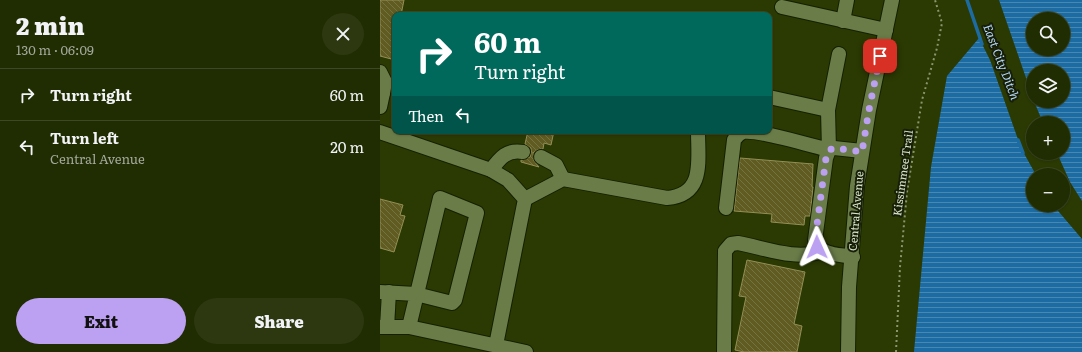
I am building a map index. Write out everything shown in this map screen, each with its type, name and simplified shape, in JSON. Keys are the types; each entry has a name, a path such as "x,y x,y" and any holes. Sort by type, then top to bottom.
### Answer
{"street":[{"path":"843,21 847,0"},
{"name":"Central Avenue","path":"848,352 854,218 862,152 869,110 892,0"},
{"path":"782,7 886,30"},
{"path":"839,54 828,110 829,150 826,158 815,240 817,247 823,251 853,257"},
{"path":"380,72 385,82 380,107"},
{"path":"772,98 828,110"},
{"path":"380,132 491,170 508,180 525,199"},
{"path":"525,199 563,179 666,198 676,197 689,190 696,179 698,134"},
{"path":"726,208 734,140 738,134"},
{"path":"756,134 829,150 834,148 862,152"},
{"path":"491,170 503,154 515,151 523,152"},
{"path":"541,157 556,165 563,179"},
{"path":"409,327 416,294 440,198 477,213 455,300 452,303 416,294 384,292 383,327 409,327 526,352"},
{"path":"496,345 525,199"},
{"path":"724,352 725,251 732,244 738,242 796,255 811,256 823,251"}],"path":[{"name":"Kissimmee Trail","path":"896,352 900,267 907,192 922,100 937,48 942,23 934,0"}],"water":[{"path":"999,0 1082,0 1082,201 1070,182 1070,168 1064,168 1060,160 1070,160 1070,116 1040,116 1037,108 1070,108 1070,64 1026,64 1026,78"},
{"path":"979,38 990,60 1021,148 1026,160 1028,160 1032,168 1026,168 1026,212 1059,212 1082,239 1082,352 914,352 931,167 947,76"}],"building":[{"path":"380,0 404,0 402,12 392,12 392,59 380,56"},
{"path":"527,134 553,134 551,145 544,143 543,149 537,150 533,153 534,161 539,167 521,162 521,160 530,157 531,153 531,148 525,144"},
{"path":"740,158 813,164 813,187 810,216 805,216 804,225 771,222 772,214 734,211"},
{"path":"380,199 403,205 400,215 405,216 394,252 380,248"},
{"path":"747,260 805,272 794,324 802,326 797,352 744,352 735,350 746,297 739,296"}],"waterway":[{"name":"East City Ditch","path":"967,0 982,44"},
{"name":"East City Ditch","path":"1018,140 1023,153"}],"route":[{"path":"817,247 815,240 826,158 829,150 834,148 862,152 880,56"}]}
